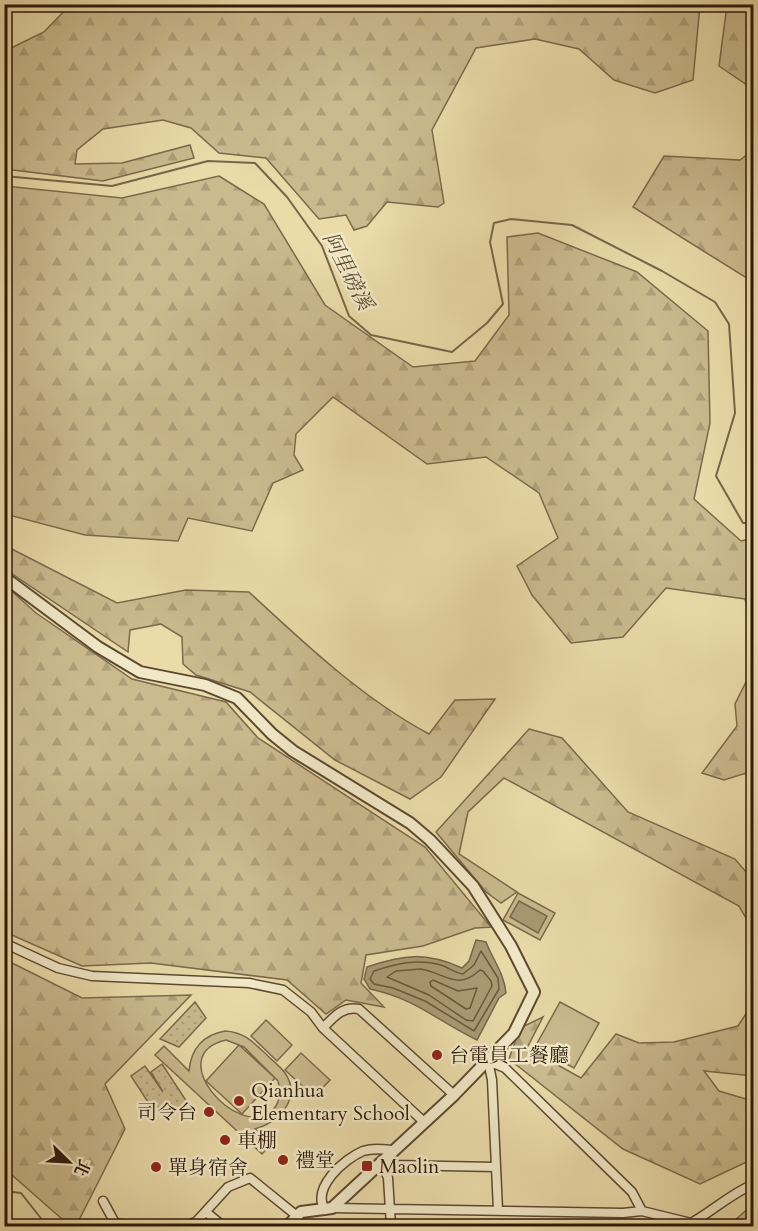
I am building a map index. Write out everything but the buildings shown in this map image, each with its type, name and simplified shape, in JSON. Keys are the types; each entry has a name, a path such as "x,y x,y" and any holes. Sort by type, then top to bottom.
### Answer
{"street":[{"path":"4,577 98,647 140,672 205,685 237,698 272,734 293,751 410,823 430,840 473,886 512,946 534,992 514,1033 454,1095 328,1209"},
{"path":"4,944 58,968 92,976 249,983 283,990 311,1012 323,1028 423,1122"},
{"path":"323,1028 339,1012 350,1007 359,1010 454,1095"},
{"path":"488,1061 492,1080 498,1210"},
{"path":"488,1061 505,1068 632,1192 642,1210"},
{"path":"328,1209 321,1198 324,1185 342,1166 361,1152 375,1148 392,1150"},
{"path":"381,1161 393,1165 496,1167"},
{"path":"381,1161 388,1178 391,1227"},
{"path":"184,1227 196,1222 228,1187 250,1178 297,1216"},
{"path":"288,1227 301,1212 328,1209 623,1213 642,1210 691,1222 712,1212 733,1194 753,1184"},
{"path":"103,1201 116,1223 131,1227"},
{"path":"206,1212 223,1227"}],"green space":[{"path":"70,5 700,5 693,80 655,93 614,80 579,49 535,39 476,48 432,130 444,203 438,207 387,202 367,226 354,230 346,215 319,219 266,158 219,153 191,128 163,120 103,129 77,150 75,164 122,163 190,145 194,158 103,181 5,169 5,51 44,32"},
{"path":"727,5 753,6 753,89 719,66"},
{"path":"753,150 753,282 633,207 664,156 740,160"},
{"path":"219,176 264,204 325,305 413,367 475,361 509,315 507,237 538,233 637,272 708,331 710,423 694,499 741,541 753,538 753,627 745,599 666,588 623,637 571,643 532,595 517,566 558,538 539,493 486,457 427,464 333,397 296,434 294,455 303,470 273,483 252,531 188,518 178,541 85,535 5,514 4,278 9,268 5,265 5,186 122,198"},
{"path":"4,545 117,603 186,590 249,592 357,687 404,720 429,734 455,700 495,699 441,777 410,799 335,760 250,692 196,675 183,664 182,637 161,624 130,630 128,652 5,569"},
{"path":"5,585 36,613 132,679 226,702 258,738 425,847 491,927 475,928 423,946 366,955 361,983 384,1007 346,1000 326,1014 287,980 151,963 82,966 5,932"},
{"path":"753,668 753,771 724,780 702,773 737,726 735,704"},
{"path":"529,729 562,738 628,812 735,859 753,880 753,930 739,906 504,778 468,812 459,854 517,892 501,903 486,892 436,832"},
{"path":"518,893 555,913 540,940 503,920"},
{"path":"4,959 82,998 191,995 105,1084 125,1129 76,1226 70,1226 5,1169"},
{"path":"195,1002 206,1018 179,1047 160,1039"},
{"path":"560,1002 599,1023 574,1068 535,1047"},
{"path":"753,1003 753,1076 704,1071 719,1091 753,1101 753,1159 700,1184 623,1149 509,1059 520,1028 543,1017 527,1048 581,1078 616,1034 639,1043 674,1042 738,1026"},
{"path":"266,1020 292,1045 277,1061 251,1036"},
{"path":"232,1032 249,1039 285,1073 290,1082 289,1100 280,1115 255,1129 271,1144 262,1154 155,1055 164,1046 189,1071 195,1050 204,1040 217,1033","holes":["226,1040 244,1047 278,1081 279,1085 280,1097 275,1108 258,1117 242,1115 226,1106 212,1092 203,1077 201,1062 208,1049"]},
{"path":"239,1045 275,1078 242,1114 206,1081"},
{"path":"301,1053 330,1080 314,1097 285,1070"},
{"path":"162,1064 187,1102 176,1110 170,1102 155,1113 131,1076 145,1066 163,1092 151,1072"},
{"path":"753,1204 753,1226 730,1226 732,1223"}],"water":[{"path":"519,901 547,916 538,933 510,917"},
{"path":"476,940 486,942 501,973 506,993 499,998 477,1040 414,1005 370,989 364,979 367,967 404,957 437,959 462,968 469,961"}],"waterway":[{"name":"阿里磅溪","path":"4,176 112,186 208,161 255,163 287,197 322,246 349,316 371,335 452,352 487,323 503,304 490,242 494,223 511,219 572,225 662,271 715,302 729,324 735,413 716,476 743,523 754,523"},
{"path":"4,1191 21,1193 47,1226"}],"place":[{"name":"台電員工餐廳","path":"437,1055"},
{"name":"Qianhua Elementary School","path":"239,1101"},
{"name":"司令台","path":"209,1112"},
{"name":"車棚","path":"225,1140"},
{"name":"禮堂","path":"283,1160"},
{"name":"Maolin","path":"367,1166"},
{"name":"單身宿舍","path":"156,1167"}]}
